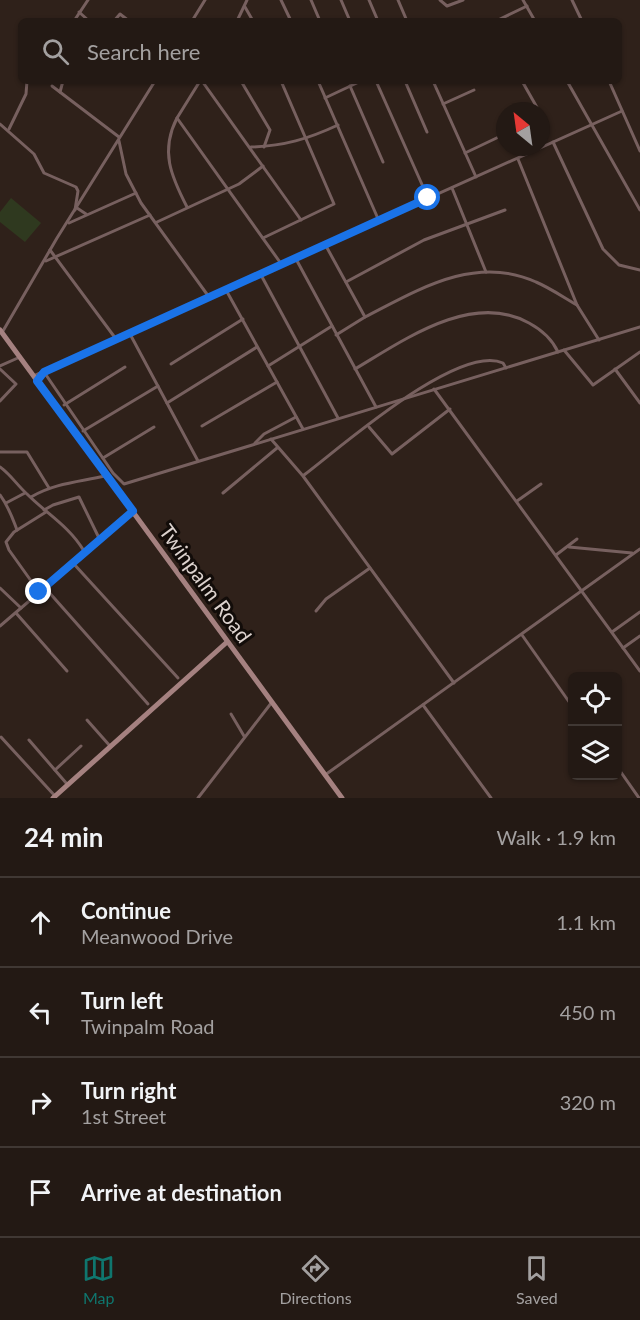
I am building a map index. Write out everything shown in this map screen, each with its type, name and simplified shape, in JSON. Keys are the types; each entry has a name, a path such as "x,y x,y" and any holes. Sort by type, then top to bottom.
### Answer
{"main road":[{"name":"Twinpalm Road","path":"1,332 342,798"},
{"path":"54,797 228,642"}],"street":[{"path":"76,18 88,0"},
{"path":"194,18 205,0"},
{"path":"239,18 247,0"},
{"path":"281,0 290,18"},
{"path":"311,0 320,18"},
{"path":"341,0 349,18"},
{"path":"369,0 377,18"},
{"path":"398,0 406,18"},
{"path":"440,0 447,6 462,0"},
{"path":"524,0 533,18"},
{"path":"572,0 581,18"},
{"path":"502,18 527,6"},
{"path":"245,7 251,18"},
{"path":"79,12 86,18"},
{"path":"9,129 26,93 27,84"},
{"path":"60,92 62,84"},
{"path":"1,332 152,84"},
{"path":"187,207 175,184 168,159 169,133 199,84"},
{"path":"203,84 301,220"},
{"path":"243,84 270,130 264,147"},
{"path":"262,238 334,204 282,84"},
{"path":"319,84 380,221"},
{"path":"325,98 354,84"},
{"path":"377,84 428,198"},
{"path":"406,84 427,132"},
{"path":"434,84 476,177"},
{"path":"524,84 534,102"},
{"path":"569,84 640,210"},
{"path":"610,84 640,150"},
{"path":"52,86 119,138 126,174 136,193 209,298"},
{"path":"350,86 383,162"},
{"path":"443,104 474,90"},
{"path":"35,378 116,339 622,111"},
{"path":"177,118 282,265"},
{"path":"0,124 9,129 34,154 44,173 76,187 78,191 76,210"},
{"path":"250,147 307,140 338,125"},
{"path":"465,153 496,138"},
{"path":"553,142 603,249 619,265 640,270"},
{"path":"518,159 577,306 599,340"},
{"path":"156,222 228,190 263,166"},
{"path":"452,188 486,272"},
{"path":"67,224 136,193"},
{"path":"76,210 86,214"},
{"path":"346,282 402,250 505,210"},
{"path":"44,261 150,215"},
{"path":"326,245 365,317"},
{"path":"50,250 116,339"},
{"path":"296,259 376,407"},
{"path":"336,334 420,289 456,275 506,273 535,281 577,306"},
{"path":"261,275 338,418"},
{"path":"226,290 303,429"},
{"path":"355,369 448,320 483,312 501,313 522,319 546,335 558,352"},
{"path":"171,364 243,319"},
{"path":"268,366 332,326"},
{"path":"44,372 64,405 124,484 640,327"},
{"path":"130,334 198,461"},
{"path":"167,403 257,347"},
{"path":"564,350 591,385 640,352"},
{"path":"0,401 16,384 0,367 20,357"},
{"path":"303,476 411,392 477,362 494,360 503,363 506,368"},
{"path":"64,405 125,367"},
{"path":"615,369 640,403"},
{"path":"202,426 277,382"},
{"path":"83,431 158,386"},
{"path":"434,389 640,671"},
{"path":"369,426 392,454 450,409"},
{"path":"254,444 264,434 296,417"},
{"path":"103,458 154,427"},
{"path":"271,439 303,476 454,683"},
{"path":"223,493 277,448"},
{"path":"0,452 27,452 49,488"},
{"path":"1,469 15,478 31,498 69,529 84,551"},
{"path":"31,498 64,482 75,483 107,476"},
{"path":"517,501 541,484"},
{"path":"6,503 25,492"},
{"path":"0,495 6,503 17,530"},
{"path":"39,592 9,550 6,542 17,530 53,505 79,497 99,538"},
{"path":"0,626 99,538 133,511"},
{"path":"556,555 577,539"},
{"path":"569,547 634,553"},
{"path":"325,775 640,549"},
{"path":"73,563 178,678"},
{"path":"316,611 327,599 370,568"},
{"path":"0,588 21,608"},
{"path":"47,590 148,704"},
{"path":"612,632 640,612"},
{"path":"16,613 67,671"},
{"path":"522,635 568,699"},
{"path":"623,648 640,636"},
{"path":"198,798 272,702"},
{"path":"423,705 491,798"},
{"path":"231,714 244,736"},
{"path":"87,720 110,746"},
{"path":"1,737 54,797"},
{"path":"29,740 68,784"},
{"path":"55,770 81,747"},
{"path":"622,773 639,795"}],"green space":[{"path":"11,198 41,223 25,242 0,222 0,212"}],"route":[{"path":"39,592 133,511 37,381 44,372 428,198"}]}
